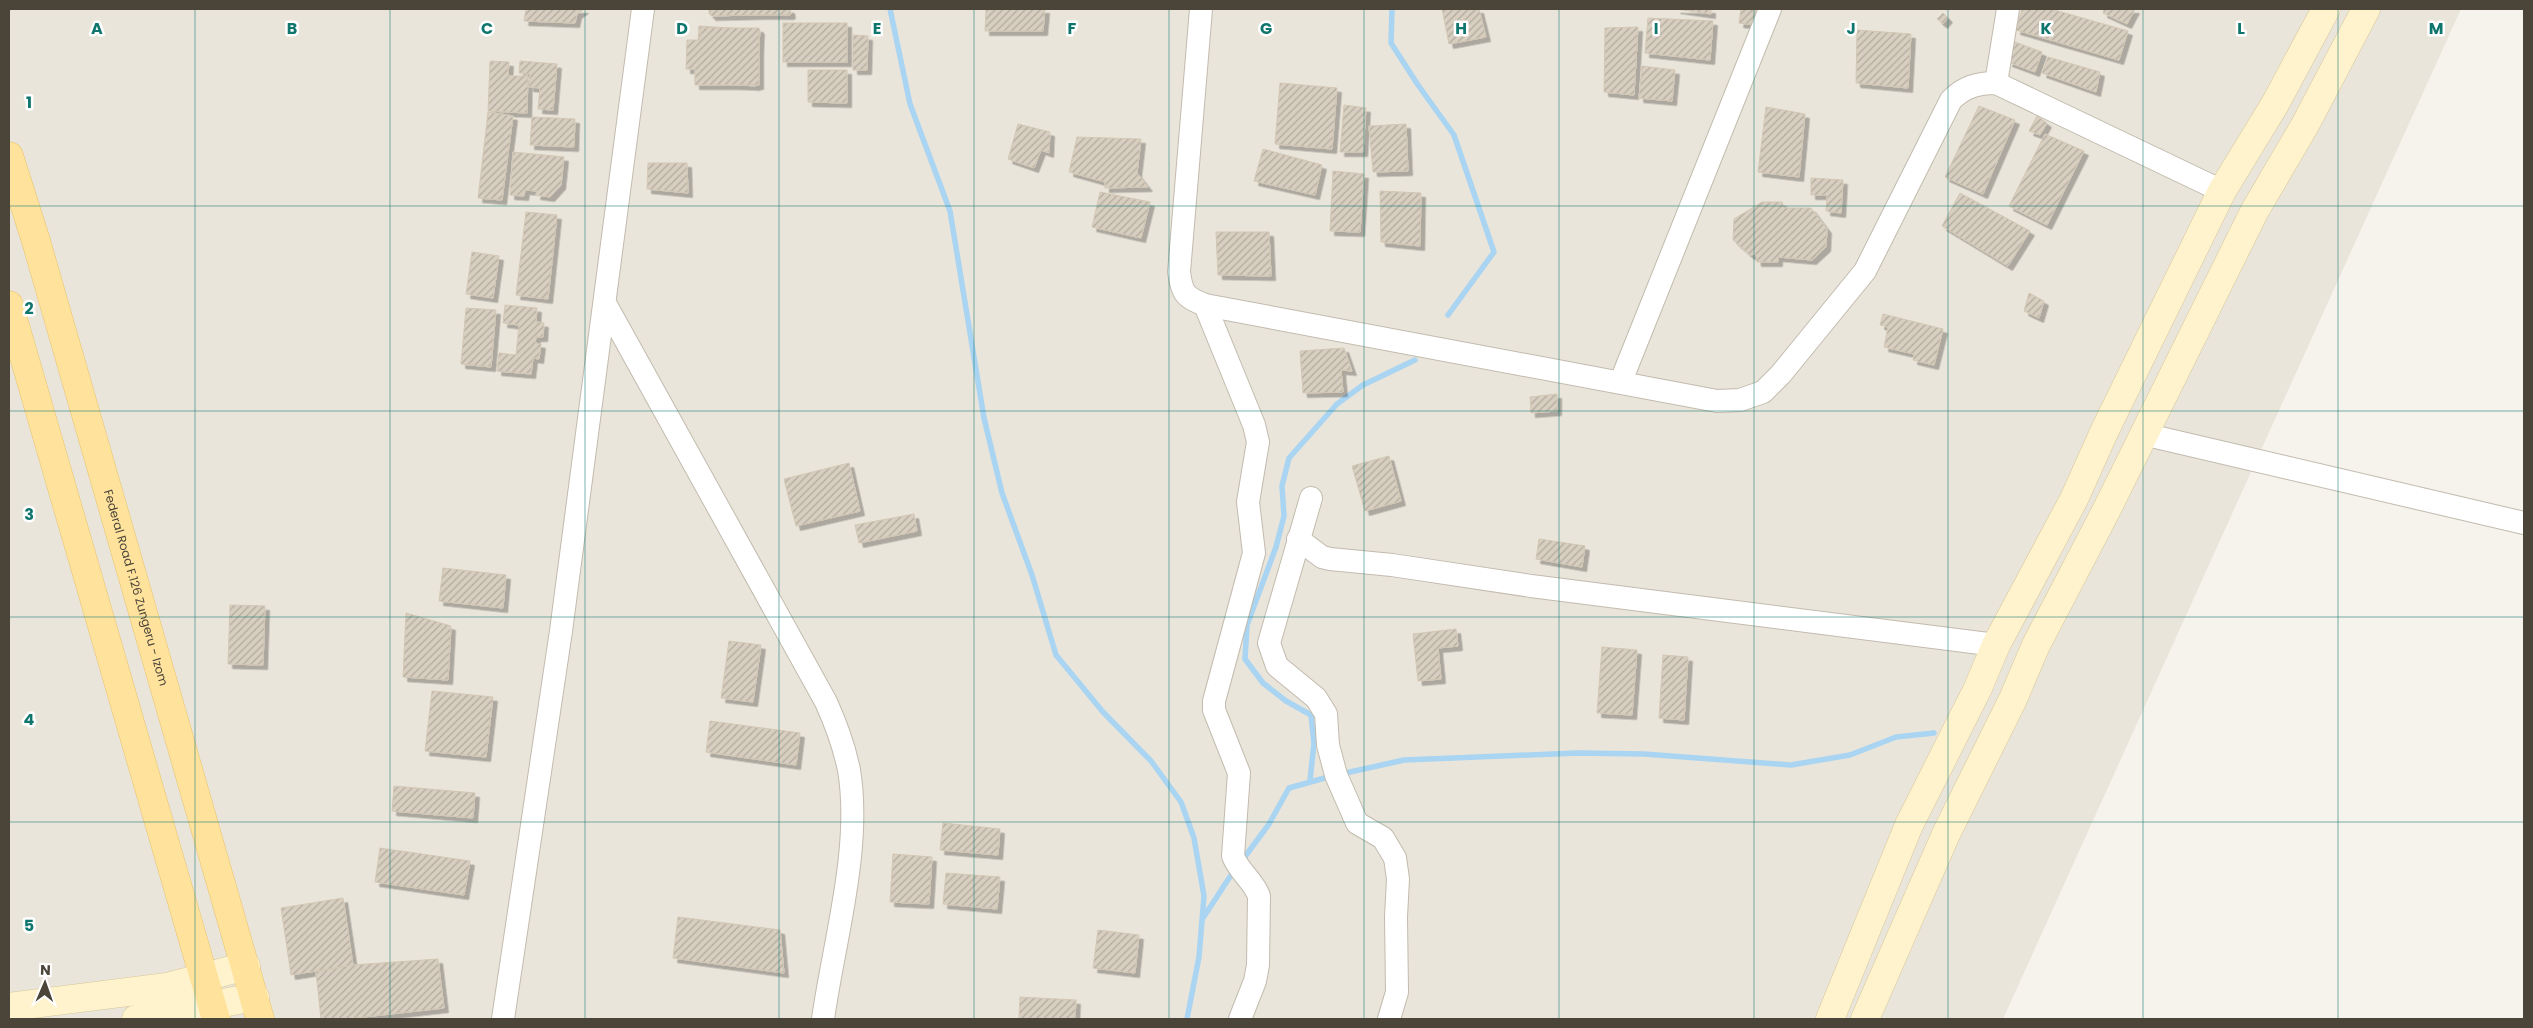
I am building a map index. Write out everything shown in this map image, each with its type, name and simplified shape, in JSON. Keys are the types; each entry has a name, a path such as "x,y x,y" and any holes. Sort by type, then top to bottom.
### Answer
{"main road":[{"name":"Federal Road F.126 Zungeru - Izom","path":"9,156 39,250 257,1008"},
{"path":"9,305 214,1013"}],"street":[{"path":"503,1019 606,305 643,9"},
{"path":"1201,9 1179,272 1181,288 1189,299 1205,305 1621,381 1717,401 1740,400 1763,392 1781,374 1865,271 1951,100 1961,90 1980,83 1996,83 2222,191"},
{"path":"1621,381 1770,9"},
{"path":"1996,83 2008,9"},
{"path":"1830,1019 1909,825 1978,688 1996,645 2074,500 2105,430 2222,191 2275,104 2326,9"},
{"path":"1865,1019 1946,834 2013,699 2036,645 2254,212 2304,125 2366,9"},
{"path":"606,305 826,702 841,738 849,771 851,848 823,1019"},
{"path":"1205,305 1254,425 1258,442 1248,502 1254,553 1214,701 1214,710 1239,773 1233,856 1237,867 1256,888 1259,896 1256,973 1240,1019"},
{"path":"2143,434 2524,523"},
{"path":"1311,498 1269,643 1277,666 1316,698 1326,714 1328,745 1336,775 1358,823 1382,838 1396,858 1398,878 1396,917 1397,992 1389,1019"},
{"path":"1298,539 1322,557 1330,559 1392,565 1531,586 1996,645"},
{"path":"9,1007 167,986 246,966"},
{"path":"136,1019 257,1008"}],"shaded area":[{"path":"9,9 2461,9 2003,1019 9,1019"}],"building":[{"path":"526,9 584,9 577,14 575,23 524,21"},
{"path":"709,9 789,9 790,15 709,14"},
{"path":"711,9 790,9 791,14 711,16"},
{"path":"986,9 1045,9 1043,31 985,31"},
{"path":"1442,9 1479,9 1486,37 1449,44"},
{"path":"1676,9 1711,9 1711,14"},
{"path":"1741,9 1756,9 1754,25 1739,23"},
{"path":"2022,9 2051,9 2128,31 2119,60 2016,30"},
{"path":"2104,9 2135,9 2127,24 2103,13"},
{"path":"1943,13 1948,18 1943,24 1937,19"},
{"path":"1648,18 1713,21 1710,60 1645,53"},
{"path":"783,23 847,23 847,62 783,62"},
{"path":"699,26 760,30 756,86 695,82"},
{"path":"1638,27 1634,95 1604,92 1605,28"},
{"path":"701,28 759,28 759,85 695,85 695,69 686,69 687,40 701,40"},
{"path":"1857,30 1911,34 1908,88 1856,83"},
{"path":"853,35 868,36 867,70 853,70"},
{"path":"2015,42 2042,52 2035,72 2008,62"},
{"path":"2048,57 2100,72 2096,92 2042,73"},
{"path":"490,61 509,62 508,76 528,76 527,113 488,111"},
{"path":"520,61 557,64 553,110 538,109 540,88 529,87 530,74 519,73"},
{"path":"1642,66 1675,70 1672,101 1639,98"},
{"path":"808,70 847,70 847,103 808,102"},
{"path":"1280,83 1337,88 1332,149 1275,144"},
{"path":"1344,105 1366,108 1363,152 1340,152"},
{"path":"1979,106 2015,120 1983,194 1945,177"},
{"path":"1766,107 1805,114 1799,177 1758,172"},
{"path":"488,112 513,116 502,200 478,198"},
{"path":"2037,116 2047,123 2040,135 2029,131"},
{"path":"532,117 575,119 574,147 530,145"},
{"path":"1018,124 1050,132 1049,153 1041,150 1034,168 1008,159"},
{"path":"1406,124 1408,171 1373,172 1369,126"},
{"path":"2045,134 2084,151 2047,225 2009,206"},
{"path":"1077,137 1141,139 1137,173 1148,187 1105,188 1105,182 1069,172"},
{"path":"1263,149 1322,165 1315,195 1254,181"},
{"path":"513,152 564,157 561,185 550,197 536,195 537,191 525,190 524,196 510,195"},
{"path":"648,163 687,163 688,193 647,189"},
{"path":"1333,171 1364,174 1360,232 1330,231"},
{"path":"1811,178 1843,180 1841,213 1826,211 1827,195 1811,195"},
{"path":"1380,191 1421,193 1420,246 1381,242"},
{"path":"1100,192 1150,202 1141,238 1092,227"},
{"path":"1960,193 2030,231 2008,266 1942,226"},
{"path":"1762,202 1782,202 1784,208 1811,208 1827,229 1826,247 1812,260 1778,257 1778,262 1757,262 1756,254 1750,255 1733,240 1734,219"},
{"path":"526,212 557,215 548,299 516,295"},
{"path":"1216,232 1269,232 1271,276 1218,275"},
{"path":"472,252 499,256 493,298 466,294"},
{"path":"2029,293 2044,301 2039,318 2024,311"},
{"path":"505,305 537,308 536,322 544,323 543,337 536,337 535,343 541,344 539,359 533,358 531,374 497,371 499,353 516,355 519,325 503,323"},
{"path":"466,308 496,310 491,367 461,364"},
{"path":"1883,314 1943,329 1934,365 1913,360 1914,354 1884,347 1888,327 1880,325"},
{"path":"1344,348 1352,371 1341,370 1343,392 1303,393 1300,351"},
{"path":"1557,394 1557,411 1531,413 1530,397"},
{"path":"1389,456 1401,501 1365,511 1352,466"},
{"path":"849,463 860,511 796,526 784,479"},
{"path":"914,514 917,531 859,543 855,525"},
{"path":"1539,539 1585,546 1582,567 1536,559"},
{"path":"443,568 506,575 503,608 439,601"},
{"path":"230,605 265,606 263,665 228,664"},
{"path":"406,613 451,626 448,680 403,677"},
{"path":"1456,629 1458,646 1438,648 1441,679 1418,681 1413,634"},
{"path":"729,641 761,645 753,702 721,698"},
{"path":"1602,647 1637,650 1632,715 1597,713"},
{"path":"1663,655 1688,657 1684,720 1659,718"},
{"path":"432,691 493,697 486,757 425,751"},
{"path":"710,721 800,733 796,765 706,752"},
{"path":"394,786 475,793 473,818 392,811"},
{"path":"943,823 1000,829 998,855 940,850"},
{"path":"380,848 470,861 464,895 375,882"},
{"path":"893,854 932,857 929,904 890,902"},
{"path":"946,873 1000,877 997,909 943,904"},
{"path":"343,898 353,965 291,975 281,908"},
{"path":"678,917 780,930 784,973 673,958"},
{"path":"1098,930 1139,935 1135,973 1093,968"},
{"path":"438,959 444,1008 346,1019 321,1019 316,972 353,965"},
{"path":"1020,997 1076,1000 1075,1019 1019,1019"}],"waterway":[{"path":"890,9 910,104 950,211 984,418 1002,493 1032,575 1056,655 1103,712 1151,761 1181,802 1194,838 1204,896 1199,957 1187,1019"},
{"path":"1392,9 1391,43 1454,135 1494,252 1448,315"},
{"path":"1310,781 1314,743 1311,715 1286,701 1263,683 1245,659 1247,625 1276,547 1284,516 1282,486 1289,458 1337,404 1363,385 1415,360"},
{"path":"1341,774 1404,760 1577,753 1644,754 1791,765 1850,755 1896,737 1934,733"},
{"path":"1241,862 1269,824 1289,788 1332,776"},
{"path":"1203,918 1235,869"}]}
